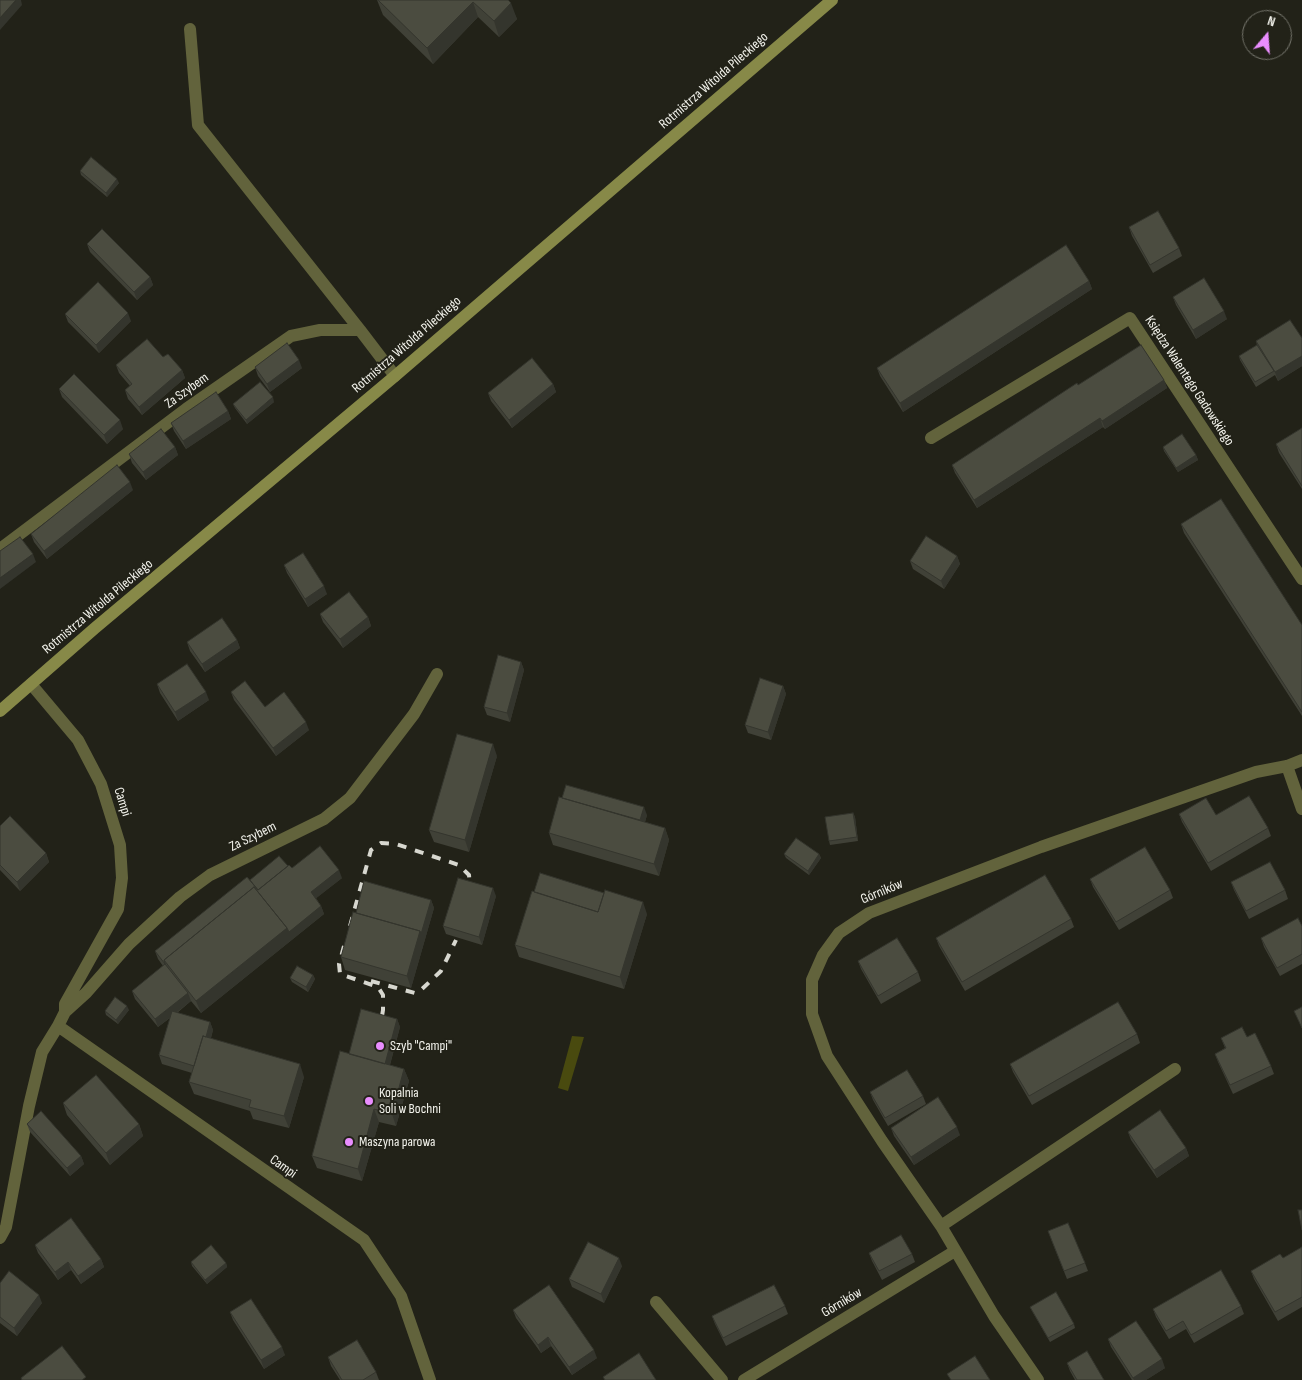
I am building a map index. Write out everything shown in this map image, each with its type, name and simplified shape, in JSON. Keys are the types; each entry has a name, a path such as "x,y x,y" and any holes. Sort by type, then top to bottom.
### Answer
{"main road":[{"name":"Rotmistrza Witolda Pileckiego","path":"0,711 395,376 832,0"}],"street":[{"path":"190,29 198,125 395,376"},
{"name":"Księdza Walentego Gadowskiego","path":"931,438 1130,318 1302,579"},
{"name":"Za Szybem","path":"0,549 186,409 291,336 320,330 360,330"},
{"name":"Za Szybem","path":"65,1012 86,994 129,944 180,897 210,875 324,819 350,798 414,714 437,674"},
{"name":"Campi","path":"0,1238 6,1227 29,1106 42,1052 65,1012 65,1004 118,909 122,878 120,845 101,784 78,740 31,684"},
{"name":"Górników","path":"1038,1380 994,1316 940,1226 827,1056 812,1014 812,980 823,955 840,933 869,913 1040,847 1256,772 1286,766 1302,760"},
{"path":"1286,766 1302,809"},
{"name":"Campi","path":"58,1026 364,1240 401,1296 430,1380"},
{"path":"940,1226 1175,1070"},
{"name":"Górników","path":"744,1380 955,1251"},
{"path":"656,1302 722,1380"}],"shaded area":[{"path":"572,1036 584,1037 568,1091 558,1088"}],"building":[{"path":"0,0 16,0 0,18"},
{"path":"378,0 508,0 511,3 494,21 473,2 427,48"},
{"path":"91,157 117,179 106,193 80,171"},
{"path":"1158,211 1179,248 1150,265 1129,227"},
{"path":"102,229 150,277 134,292 87,244"},
{"path":"1066,245 1089,281 900,403 877,368"},
{"path":"1204,278 1224,311 1193,330 1173,297"},
{"path":"98,282 128,313 96,345 65,314"},
{"path":"1290,320 1302,338 1302,356 1275,372 1256,341"},
{"path":"147,339 163,357 168,354 182,370 139,407 125,390 132,384 116,365"},
{"path":"287,343 299,360 267,384 255,367"},
{"path":"1141,345 1164,380 1102,421 1100,418 974,500 952,465 1077,383 1078,385"},
{"path":"1257,345 1274,371 1255,382 1239,356"},
{"path":"532,358 553,384 509,420 488,393"},
{"path":"74,374 120,420 104,435 59,389"},
{"path":"260,382 273,397 246,420 233,404"},
{"path":"216,392 228,411 183,441 171,423"},
{"path":"1302,428 1302,486 1276,444"},
{"path":"161,429 175,447 143,472 129,454"},
{"path":"1182,434 1196,455 1176,468 1163,447"},
{"path":"117,465 130,482 44,551 31,534"},
{"path":"1221,499 1302,625 1302,712 1181,524"},
{"path":"926,536 957,556 941,581 910,561"},
{"path":"20,537 33,554 0,578 0,551"},
{"path":"303,553 324,586 305,599 284,565"},
{"path":"349,592 368,617 340,639 320,614"},
{"path":"222,618 237,640 202,664 187,642"},
{"path":"498,655 521,662 507,713 484,707"},
{"path":"187,664 206,692 175,712 157,684"},
{"path":"760,678 783,686 768,732 745,725"},
{"path":"245,681 265,707 284,692 306,722 273,748 231,692"},
{"path":"457,734 493,744 465,840 429,830"},
{"path":"566,785 644,807 640,820 562,798"},
{"path":"1249,796 1268,828 1208,863 1179,814 1206,798 1216,815"},
{"path":"559,797 665,828 654,864 549,833"},
{"path":"853,813 857,837 829,841 825,817"},
{"path":"10,816 46,853 17,882 0,865 0,826"},
{"path":"796,838 819,854 808,871 784,854"},
{"path":"320,846 339,870 311,892 321,906 289,932 254,887 164,960 165,964 155,951 247,877 258,890 289,865 292,868"},
{"path":"1145,847 1170,890 1116,922 1090,879"},
{"path":"279,856 288,866 258,890 250,880"},
{"path":"1270,862 1285,890 1246,911 1231,882"},
{"path":"540,873 604,893 598,912 534,892"},
{"path":"1045,875 1071,919 962,982 936,938"},
{"path":"458,878 493,888 479,937 443,926"},
{"path":"364,881 431,900 421,934 420,931 356,913"},
{"path":"254,887 287,928 196,1001 164,960"},
{"path":"605,890 643,902 620,977 515,945 532,891 598,912"},
{"path":"353,912 420,931 407,976 341,957"},
{"path":"1298,918 1302,926 1302,954 1277,968 1261,938"},
{"path":"897,938 918,972 878,996 858,961"},
{"path":"165,964 188,993 155,1019 132,991"},
{"path":"297,966 313,975 306,987 290,978"},
{"path":"115,997 127,1006 116,1020 105,1011"},
{"path":"1118,1002 1137,1034 1029,1096 1010,1064"},
{"path":"1302,1007 1302,1028 1294,1011"},
{"path":"361,1009 397,1019 385,1064 349,1054"},
{"path":"172,1011 210,1022 206,1037 203,1036 194,1066 159,1055"},
{"path":"1242,1027 1247,1037 1255,1033 1271,1066 1230,1085 1215,1054 1226,1048 1221,1038"},
{"path":"203,1036 300,1064 284,1116 249,1107 251,1100 189,1082"},
{"path":"340,1051 404,1069 392,1114 374,1109 358,1169 312,1156"},
{"path":"907,1070 923,1096 885,1118 870,1092"},
{"path":"96,1075 139,1124 106,1153 63,1103"},
{"path":"938,1097 957,1127 911,1157 891,1128"},
{"path":"1160,1110 1186,1148 1154,1170 1128,1132"},
{"path":"41,1111 81,1156 67,1168 27,1124"},
{"path":"1298,1210 1302,1210 1302,1230"},
{"path":"71,1218 101,1259 78,1276 68,1262 55,1272 35,1245"},
{"path":"1068,1223 1085,1263 1064,1271 1048,1231"},
{"path":"901,1235 912,1254 879,1271 869,1253"},
{"path":"588,1242 619,1258 601,1294 569,1279"},
{"path":"211,1245 226,1263 205,1280 191,1262"},
{"path":"1302,1247 1302,1297 1275,1312 1251,1271 1280,1254 1283,1258"},
{"path":"1221,1270 1241,1306 1191,1335 1183,1321 1166,1331 1153,1309"},
{"path":"9,1271 39,1295 14,1328 0,1317 0,1283"},
{"path":"549,1285 594,1350 569,1367 548,1337 538,1345 513,1310"},
{"path":"774,1285 785,1306 723,1338 712,1316"},
{"path":"1056,1292 1074,1324 1048,1338 1030,1307"},
{"path":"251,1299 282,1347 261,1360 230,1312"},
{"path":"1136,1321 1162,1359 1133,1378 1108,1339"},
{"path":"357,1340 376,1372 363,1380 342,1380 328,1357"},
{"path":"62,1346 86,1377 82,1380 22,1380 21,1378"},
{"path":"1087,1351 1104,1380 1077,1380 1067,1363"},
{"path":"639,1353 656,1380 605,1380 603,1377"},
{"path":"975,1356 990,1380 951,1380 947,1374"}],"railway":[{"path":"350,926 371,850 381,843 396,844 459,865 469,875 470,887"},
{"path":"371,981 415,993 441,971 456,940"},
{"path":"344,946 339,964 340,974 378,987 383,995 380,1028"}],"place":[{"name":"Szyb \"Campi\"","path":"380,1046"},
{"name":"Kopalnia Soli w Bochni","path":"369,1101"},
{"name":"Maszyna parowa","path":"349,1142"}]}
